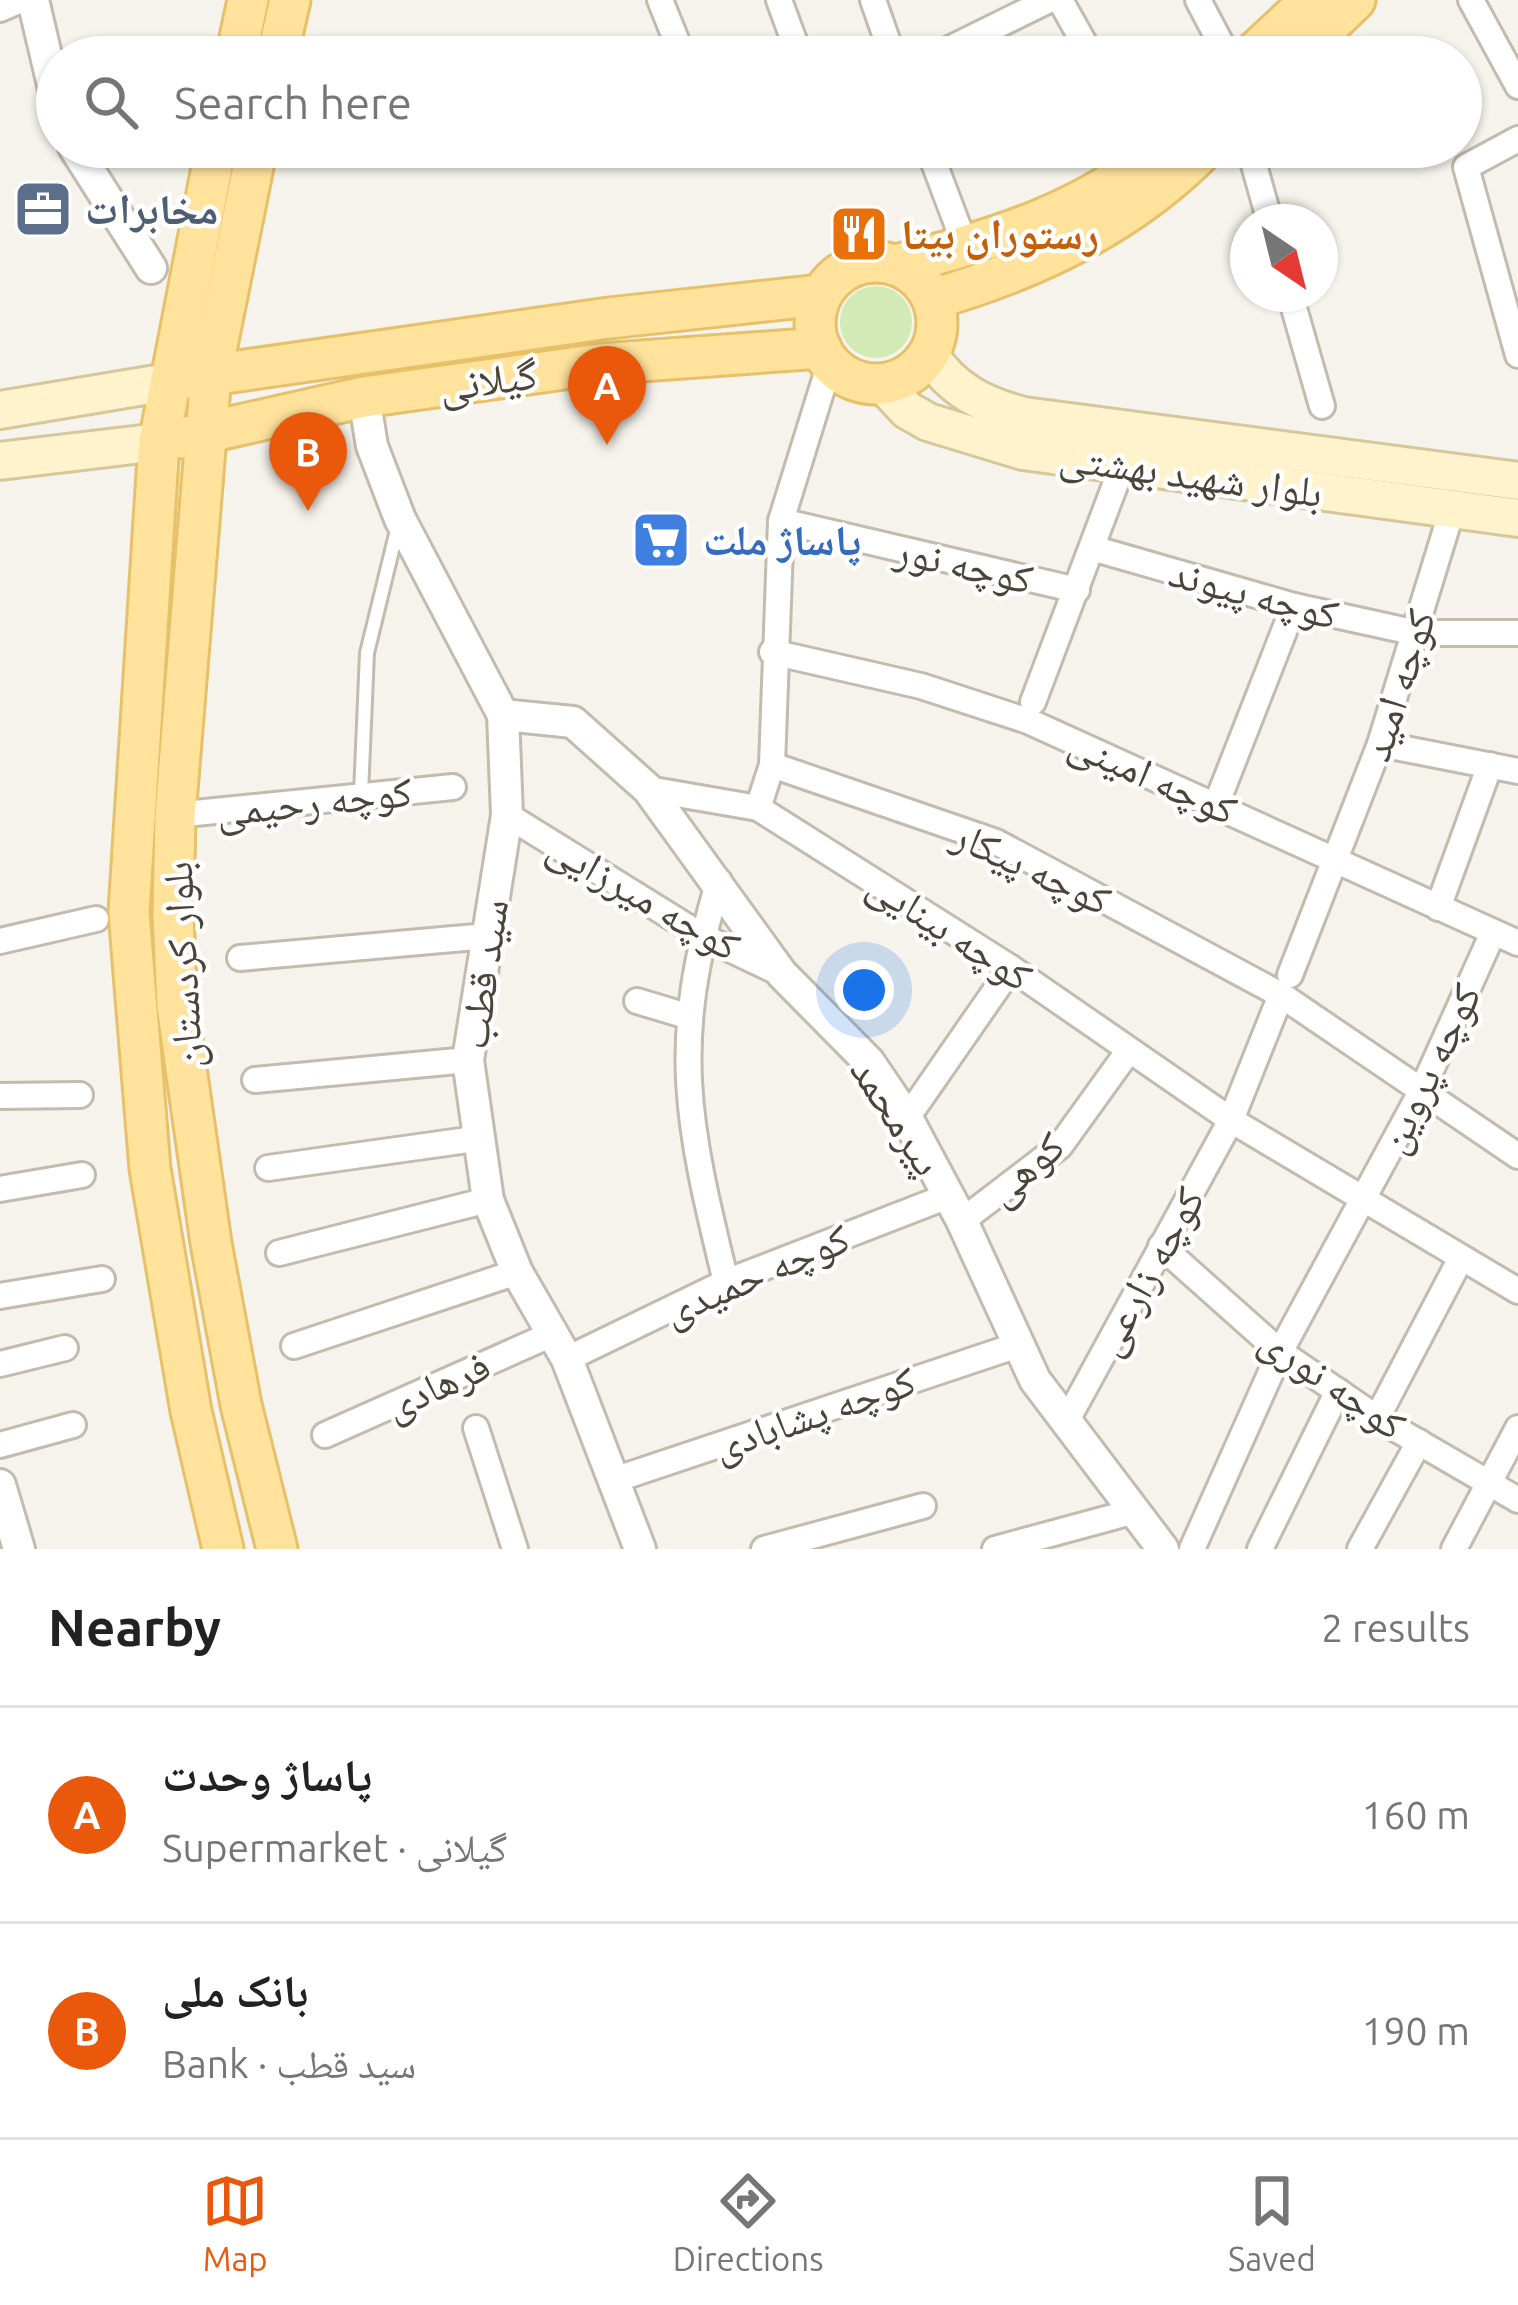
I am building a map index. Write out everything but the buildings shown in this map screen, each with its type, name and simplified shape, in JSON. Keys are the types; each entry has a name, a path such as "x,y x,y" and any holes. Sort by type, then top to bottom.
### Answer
{"main road":[{"path":"240,36 248,0"},
{"path":"282,36 290,0"},
{"path":"1272,36 1311,0"},
{"path":"1317,36 1354,0"},
{"name":"بلوار کردستان","path":"212,168 159,442 129,913 134,1023 153,1191 191,1411 223,1549"},
{"name":"بلوار کردستان","path":"253,168 211,374 175,815 177,1005 241,1405 278,1549"},
{"path":"896,265 918,278 933,299 938,327 929,353 909,374 882,383 848,377 825,356 815,322 821,296 853,266 896,265 965,245 1100,189 1127,168"},
{"path":"933,299 1093,236 1164,190 1185,168"},
{"name":"گیلانی","path":"168,382 609,317 821,296"},
{"name":"بلوار شهید بهشتی","path":"929,353 941,374 970,395 1024,416 1518,481"},
{"name":"گیلانی","path":"159,442 364,397 600,364 825,356"},
{"path":"0,410 168,382"},
{"name":"بلوار شهید بهشتی","path":"882,383 907,410 957,434 1023,452 1518,518"},
{"path":"0,461 159,442"}],"street":[{"path":"0,9 21,0"},
{"path":"33,0 41,36"},
{"path":"660,0 675,36"},
{"path":"779,0 792,36"},
{"path":"873,0 886,36"},
{"path":"965,36 1004,11 1049,0"},
{"path":"1060,0 1080,36"},
{"path":"1198,0 1217,36"},
{"path":"1472,0 1518,86"},
{"path":"1482,158 1518,139"},
{"path":"87,168 151,268"},
{"path":"936,168 965,245"},
{"path":"1255,168 1265,204"},
{"path":"1466,168 1518,355"},
{"path":"1295,312 1322,406"},
{"path":"758,808 772,765 772,652 781,521 825,356"},
{"name":"سید قطب","path":"364,397 372,446 400,519 503,715 507,815 467,1060 475,1139 488,1200 517,1272 559,1347 640,1549"},
{"path":"1034,702 1123,464"},
{"name":"کوچه امید","path":"1286,985 1380,744 1452,510"},
{"name":"کوچه نور","path":"781,521 1077,590"},
{"name":"کوچه پیوند","path":"1092,548 1294,606 1417,633 1518,633"},
{"path":"1216,805 1294,606"},
{"name":"کوچه امینی","path":"772,652 921,686 1028,721 1518,943"},
{"name":"پیرمحمد","path":"503,715 573,722 649,789 782,974 869,1062 907,1118 955,1208 1015,1346 1163,1549"},
{"path":"1380,744 1518,771"},
{"name":"کوچه پیکار","path":"772,765 996,842 1286,985 1422,1090 1517,1153"},
{"path":"1438,908 1490,765"},
{"name":"کوچه رحیمی","path":"175,815 453,787"},
{"name":"کوچه بینایی","path":"649,789 758,808 1011,968 1127,1053 1231,1120 1518,1292"},
{"name":"کوچه میرزایی","path":"507,815 702,936 782,974"},
{"path":"719,881 702,936 687,1016 690,1135 726,1282"},
{"path":"0,940 96,919"},
{"name":"کوچه پروین","path":"1192,1549 1280,1352 1422,1090 1492,935"},
{"path":"240,958 487,936"},
{"path":"907,1118 1011,968"},
{"name":"کوچه زارعی","path":"1066,1422 1231,1120 1286,985"},
{"path":"637,1001 687,1016"},
{"name":"کوهی","path":"955,1208 1060,1146 1127,1053"},
{"path":"255,1080 467,1060"},
{"path":"0,1096 80,1095"},
{"path":"268,1168 475,1139"},
{"path":"0,1189 82,1175"},
{"path":"279,1253 488,1200"},
{"name":"کوچه حمیدی","path":"559,1347 726,1282 955,1208"},
{"name":"کوچه نوری","path":"1161,1246 1280,1352 1377,1418 1518,1500"},
{"path":"1377,1418 1461,1258"},
{"path":"294,1346 517,1272"},
{"path":"0,1297 102,1279"},
{"name":"کوچه پشابادی","path":"614,1480 1015,1346"},
{"name":"فرهادی","path":"325,1435 559,1347"},
{"path":"0,1364 65,1348"},
{"path":"1260,1549 1338,1391"},
{"path":"0,1445 73,1425"},
{"path":"1454,1549 1518,1427"},
{"path":"476,1428 515,1549"},
{"path":"1360,1549 1419,1442"},
{"path":"0,1485 19,1549"},
{"path":"764,1549 923,1506"},
{"path":"995,1549 1135,1510"}],"lane":[{"path":"361,794 367,653 400,519"}],"green space":[{"path":"876,286 901,297 912,322 901,347 876,358 851,347 840,322 851,297"}],"place":[{"name":"مخابرات","path":"43,209"},
{"name":"رستوران بیتا","path":"859,234"},
{"name":"پاساژ وحدت","path":"607,445"},
{"name":"بانک ملی","path":"308,511"},
{"name":"پاساژ ملت","path":"661,540"}]}
